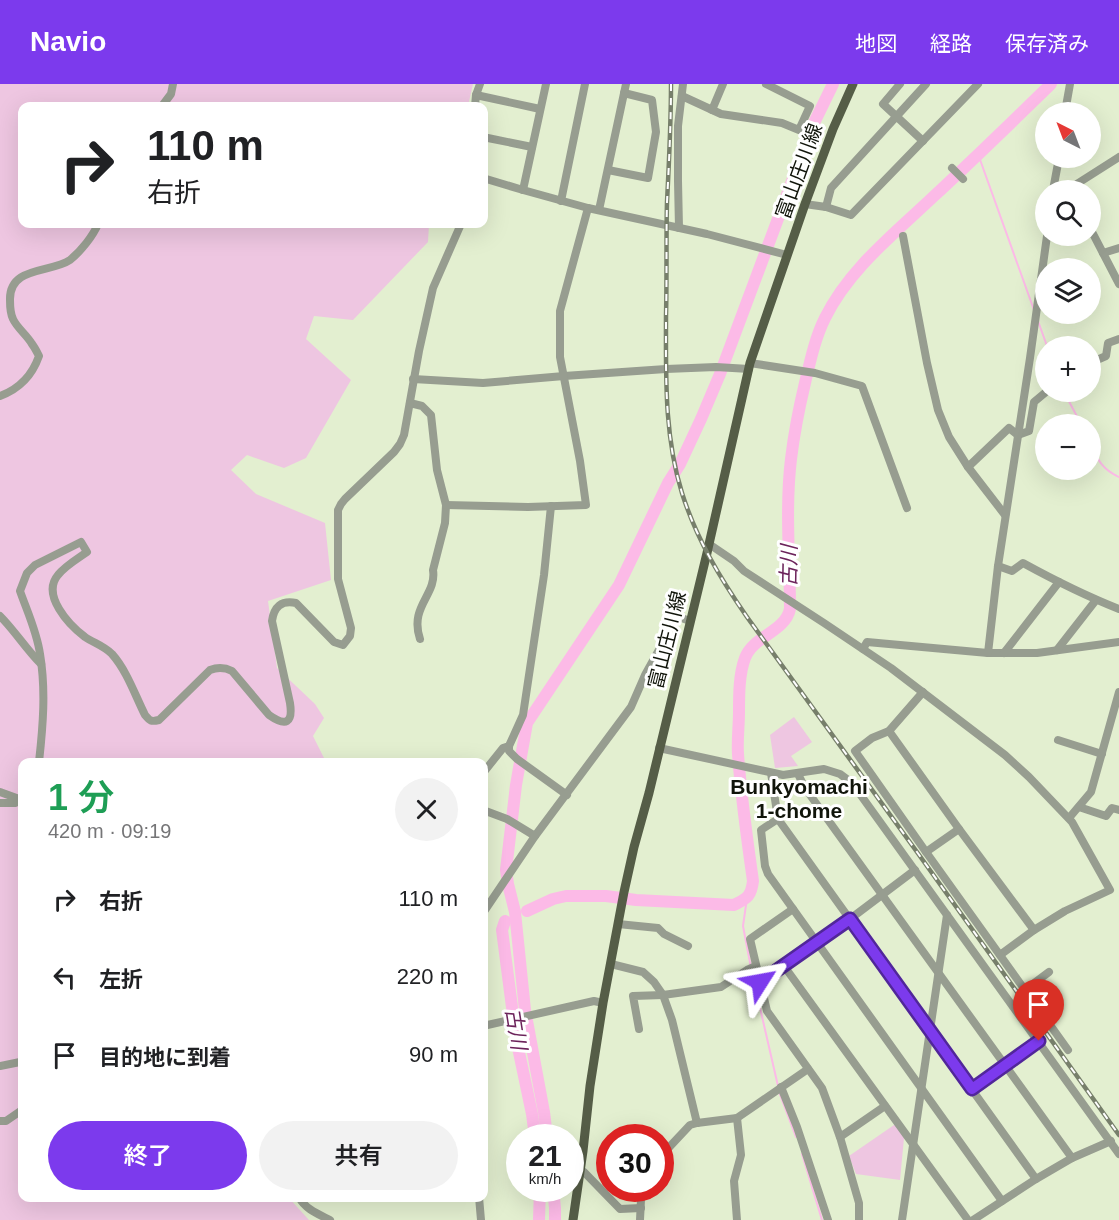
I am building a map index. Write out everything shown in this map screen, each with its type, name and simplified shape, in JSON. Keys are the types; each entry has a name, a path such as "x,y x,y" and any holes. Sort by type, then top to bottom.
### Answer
{"main road":[{"name":"富山庄川線","path":"584,1137 603,1003 624,892 750,366 805,204 833,129 853,84"},
{"name":"富山庄川線","path":"573,1220 576,1202"}],"street":[{"path":"165,102 174,84"},
{"path":"475,102 480,84"},
{"path":"523,190 546,84"},
{"path":"561,201 585,84"},
{"path":"599,210 626,84"},
{"path":"679,228 678,126 684,84"},
{"path":"712,110 723,84"},
{"path":"682,96 721,114 782,123 799,130 810,106 766,84"},
{"path":"900,84 883,104 922,141"},
{"path":"826,207 831,188 926,84"},
{"path":"805,204 826,207 851,215 978,84"},
{"path":"1067,102 1070,84"},
{"path":"608,170 648,178 656,132 652,99 624,93"},
{"path":"476,95 540,109"},
{"path":"488,137 532,147"},
{"path":"1083,180 1119,157"},
{"path":"952,168 963,179"},
{"path":"488,180 588,208 787,255"},
{"path":"446,505 528,507 586,505 560,357 560,311 588,208"},
{"path":"0,396 29,378 39,356 12,318 10,296 12,288 27,273 68,261 96,228"},
{"path":"39,758 44,700 41,655 20,591 27,573 35,565 81,542 87,552 58,575 53,587 55,601 64,616 83,635 110,651 149,721 159,720 210,670 217,668 227,668 232,671 269,715 281,722 287,722 291,718 272,621 273,613 283,603 296,603 334,642 343,645 350,636 351,628 338,579 339,510 345,499 394,452 404,435 433,288 459,228"},
{"path":"903,236 938,410 949,437 968,467 1005,515"},
{"path":"988,653 1005,515 1046,246"},
{"path":"1099,246 1119,284"},
{"path":"1103,253 1119,248"},
{"path":"1101,358 1106,356 1108,343 1119,339"},
{"path":"414,379 483,383 564,376 750,366 814,373 862,386 907,508"},
{"path":"1018,435 1029,431 1035,402"},
{"path":"411,403 422,406 431,415 437,470 446,505 445,523 433,570 432,584 418,613 417,630 420,639"},
{"path":"968,467 1009,428 1018,435"},
{"path":"551,506 544,575 523,715 509,746 509,752 567,795"},
{"path":"709,544 734,561 744,572 863,649 923,692 1005,755 1069,818 1110,890 1065,911 1000,955"},
{"path":"998,566 1012,571 1023,563 1096,600 1119,609"},
{"path":"1004,653 1059,582"},
{"path":"1057,650 1096,600"},
{"path":"488,906 513,867 631,707 665,639 673,615 690,621"},
{"path":"0,616 12,627 41,664"},
{"path":"863,649 867,642 988,653 1037,653 1118,641"},
{"path":"923,692 889,730 872,738 855,751 1068,1050"},
{"path":"1069,818 1091,792 1119,692"},
{"path":"889,730 1034,930"},
{"path":"1058,740 1102,754"},
{"path":"488,767 503,748 509,746"},
{"path":"659,748 783,776 824,769 840,774 852,783 1119,1154"},
{"path":"771,773 778,819 1036,1179"},
{"path":"798,774 805,788 1072,1158"},
{"path":"2,794 18,799"},
{"path":"0,803 18,802"},
{"path":"1079,807 1106,816 1112,808 1119,810"},
{"path":"488,812 517,824 536,836"},
{"path":"778,819 761,830 768,874 1002,1201"},
{"path":"926,852 959,829"},
{"path":"760,982 915,870"},
{"path":"793,909 750,939 767,1011 822,1089 840,1137 860,1203 859,1220"},
{"path":"902,1220 947,915"},
{"path":"618,924 658,928 664,934 688,946"},
{"path":"611,964 644,972 663,994 672,1020 697,1123"},
{"path":"639,1029 633,996 721,987 756,966"},
{"path":"784,966 968,1220"},
{"path":"1025,990 1049,972"},
{"path":"488,1025 594,1001 603,1003"},
{"path":"972,1089 1039,1041"},
{"path":"0,1066 18,1062"},
{"path":"674,1142 690,1125 737,1118 808,1069"},
{"path":"781,1088 797,1127 828,1220"},
{"path":"840,1137 885,1106"},
{"path":"0,1121 6,1121 18,1113"},
{"path":"736,1220 734,1181 741,1155 737,1118"},
{"path":"973,1220 1072,1158 1111,1141"},
{"path":"584,1172 620,1209 641,1208"},
{"path":"301,1202 330,1220"},
{"path":"480,1202 482,1220"},
{"path":"640,1220 641,1202"}],"shaded area":[{"path":"0,84 473,84 469,102 18,102 18,228 429,228 428,242 353,320 314,316 306,339 351,380 306,458 284,468 247,455 231,470 256,494 325,523 331,580 268,601 277,668 315,704 324,718 313,736 324,758 18,758 18,1202 293,1202 309,1220 0,1220"},
{"path":"794,717 812,742 791,756 798,766 775,768 770,735"},
{"path":"897,1123 904,1138 900,1180 856,1174 849,1156"}],"waterway":[{"path":"545,1124 525,1010 515,912 506,870 516,785 527,723 619,585 668,483 680,464 720,374 813,125 833,84"},
{"name":"古川","path":"527,911 553,899 566,896 606,896 636,900 734,905 750,894 753,881 742,802 738,749 740,678 749,651 782,623 790,609 789,478 795,431 818,334 835,300 859,268 1051,84"},
{"path":"978,154 1034,310"},
{"path":"1039,324 1043,336"},
{"path":"1069,402 1076,414"},
{"path":"1101,464 1119,477"},
{"path":"747,898 743,926 778,1086"},
{"name":"古川","path":"505,921 502,930 516,1038 533,1124"},
{"path":"779,1092 796,1137"},
{"path":"802,1154 822,1220"},
{"name":"古川","path":"539,1220 540,1202"},
{"path":"554,1202 555,1220"}],"railway":[{"path":"671,84 667,216 667,405 676,471 694,526 718,572 747,617 1119,1135"}],"district":[{"name":"Bunkyomachi 1-chome","path":"799,799"}],"route":[{"path":"760,982 850,919 972,1089 1039,1041"}]}
